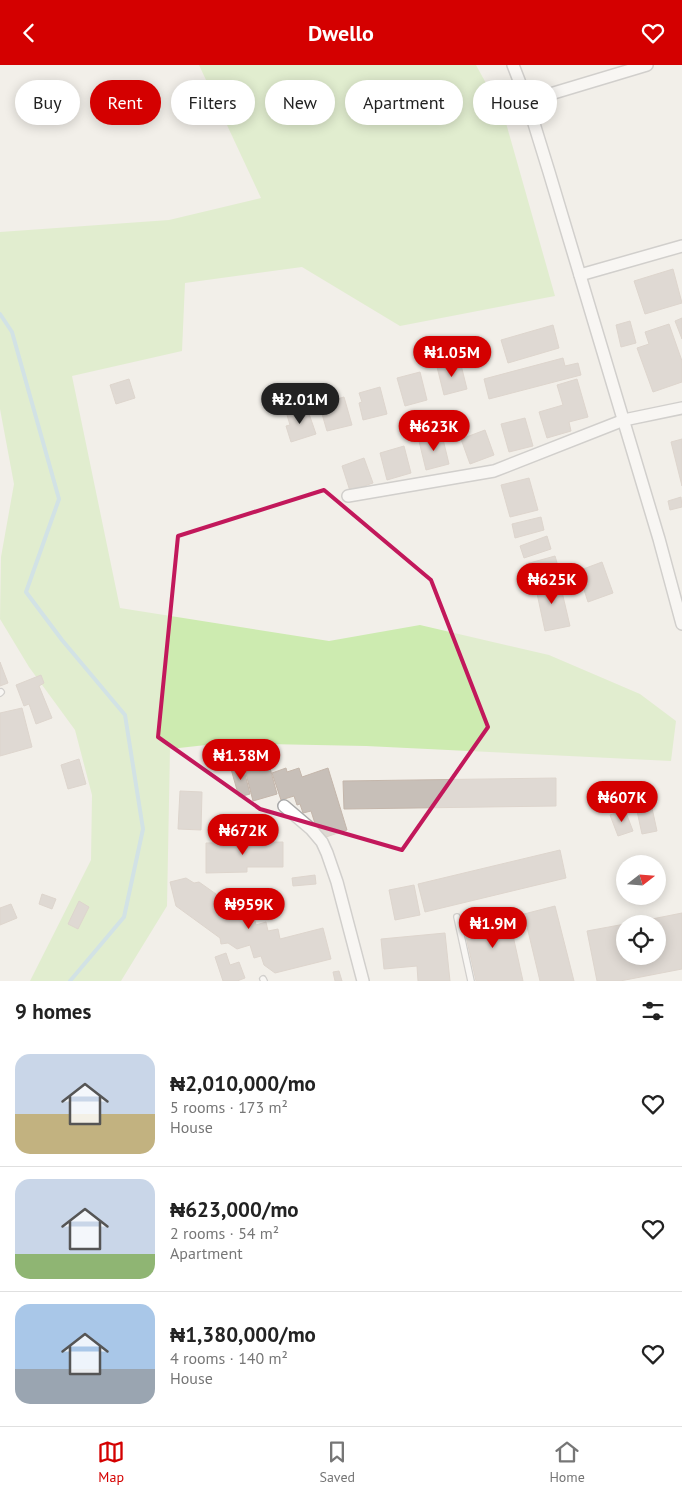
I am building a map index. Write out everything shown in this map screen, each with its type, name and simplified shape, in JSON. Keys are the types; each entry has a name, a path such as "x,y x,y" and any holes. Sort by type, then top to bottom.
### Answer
{"street":[{"path":"513,65 519,80"},
{"path":"557,92 646,65"},
{"path":"534,125 624,420 681,618"},
{"path":"580,275 682,246"},
{"path":"348,496 494,471 624,420 682,407"},
{"path":"284,806 311,829 322,842 327,853 337,882 363,981"}],"lane":[{"path":"457,917 471,981"}],"highlighted area":[{"path":"324,490 431,580 488,727 402,850 260,809 158,737 178,536"}],"green space":[{"path":"199,65 476,65 484,80 473,80 473,125 507,125 555,296 400,326 302,267 185,283 182,351 72,376 120,608 329,641 420,625 549,655 640,694 676,721 671,761 366,746 224,743 170,749 167,906 121,981 30,981 91,860 92,795 75,730 29,667 0,619 1,557 14,484 0,409 0,232 169,220 261,198 227,125 255,125 255,80 206,80"}],"building":[{"path":"673,269 682,303 645,314 634,281"},
{"path":"682,318 682,339 675,321"},
{"path":"630,321 636,343 621,347 616,325"},
{"path":"669,324 682,361 682,382 653,392 637,348 649,344 645,332"},
{"path":"553,325 559,348 508,363 501,340"},
{"path":"563,358 565,366 578,363 581,375 489,399 484,379"},
{"path":"460,361 467,389 444,395 437,367"},
{"path":"420,372 427,400 405,406 397,378"},
{"path":"129,379 135,398 116,404 110,385"},
{"path":"577,379 588,417 569,422 571,431 547,438 539,412 563,405 557,385"},
{"path":"380,387 387,414 363,420 359,403 362,402 359,393"},
{"path":"344,397 352,425 327,431 322,414 326,413 323,403"},
{"path":"307,408 316,434 291,442 286,426 290,425 287,415"},
{"path":"525,418 533,446 509,452 501,424"},
{"path":"485,430 494,455 470,464 461,439"},
{"path":"442,435 449,464 426,470 419,441"},
{"path":"682,439 682,486 671,442"},
{"path":"404,446 411,473 387,480 380,453"},
{"path":"364,458 373,483 350,491 342,466"},
{"path":"529,478 538,510 510,517 501,485"},
{"path":"681,497 682,507 670,510 668,501"},
{"path":"541,517 544,530 515,538 512,524"},
{"path":"547,536 551,549 524,558 520,546"},
{"path":"555,556 560,573 530,581 526,564"},
{"path":"602,562 613,593 588,602 578,571"},
{"path":"559,579 570,626 545,631 535,584"},
{"path":"0,662 8,683 0,686"},
{"path":"41,675 44,683 39,686 52,718 36,724 29,704 24,706 16,685"},
{"path":"22,708 32,747 0,756 0,713"},
{"path":"79,759 86,784 68,789 61,765"},
{"path":"243,766 250,794 239,797 231,769"},
{"path":"258,767 259,771 270,768 277,794 253,801 245,770"},
{"path":"286,768 287,772 299,768 302,777 328,768 347,830 320,839 311,811 303,813 300,804 297,805 294,796 281,800 272,773"},
{"path":"556,778 556,806 344,809 343,781"},
{"path":"180,791 202,792 201,830 178,829"},
{"path":"652,808 657,831 642,834 637,811"},
{"path":"625,810 633,831 618,836 610,815"},
{"path":"283,842 283,867 247,867 247,872 206,873 206,843"},
{"path":"560,850 566,878 425,912 418,884"},
{"path":"315,875 316,884 293,886 292,878"},
{"path":"186,878 194,883 199,882 216,894 218,903 230,900 233,911 242,909 244,918 254,916 256,925 266,922 268,931 278,929 280,939 323,928 331,959 275,973 264,965 261,956 254,958 250,945 237,949 228,943 221,944 220,938 176,906 170,882"},
{"path":"414,885 420,915 395,920 389,890"},
{"path":"42,894 56,899 52,909 39,904"},
{"path":"79,901 89,907 78,929 68,924"},
{"path":"11,904 17,918 0,925 0,908"},
{"path":"555,906 574,981 540,981 524,914"},
{"path":"508,913 523,981 476,981 463,923"},
{"path":"682,913 682,969 620,981 597,981 587,931 616,926 616,965 666,965 666,916"},
{"path":"445,933 450,981 418,981 417,966 384,969 381,939"},
{"path":"226,953 230,965 239,962 245,978 237,981 223,981 215,957"},
{"path":"339,971 342,981 335,981 333,972"}],"waterway":[{"path":"0,314 12,332 59,499 26,592 62,640 125,715 143,829 124,917 70,981"}]}
